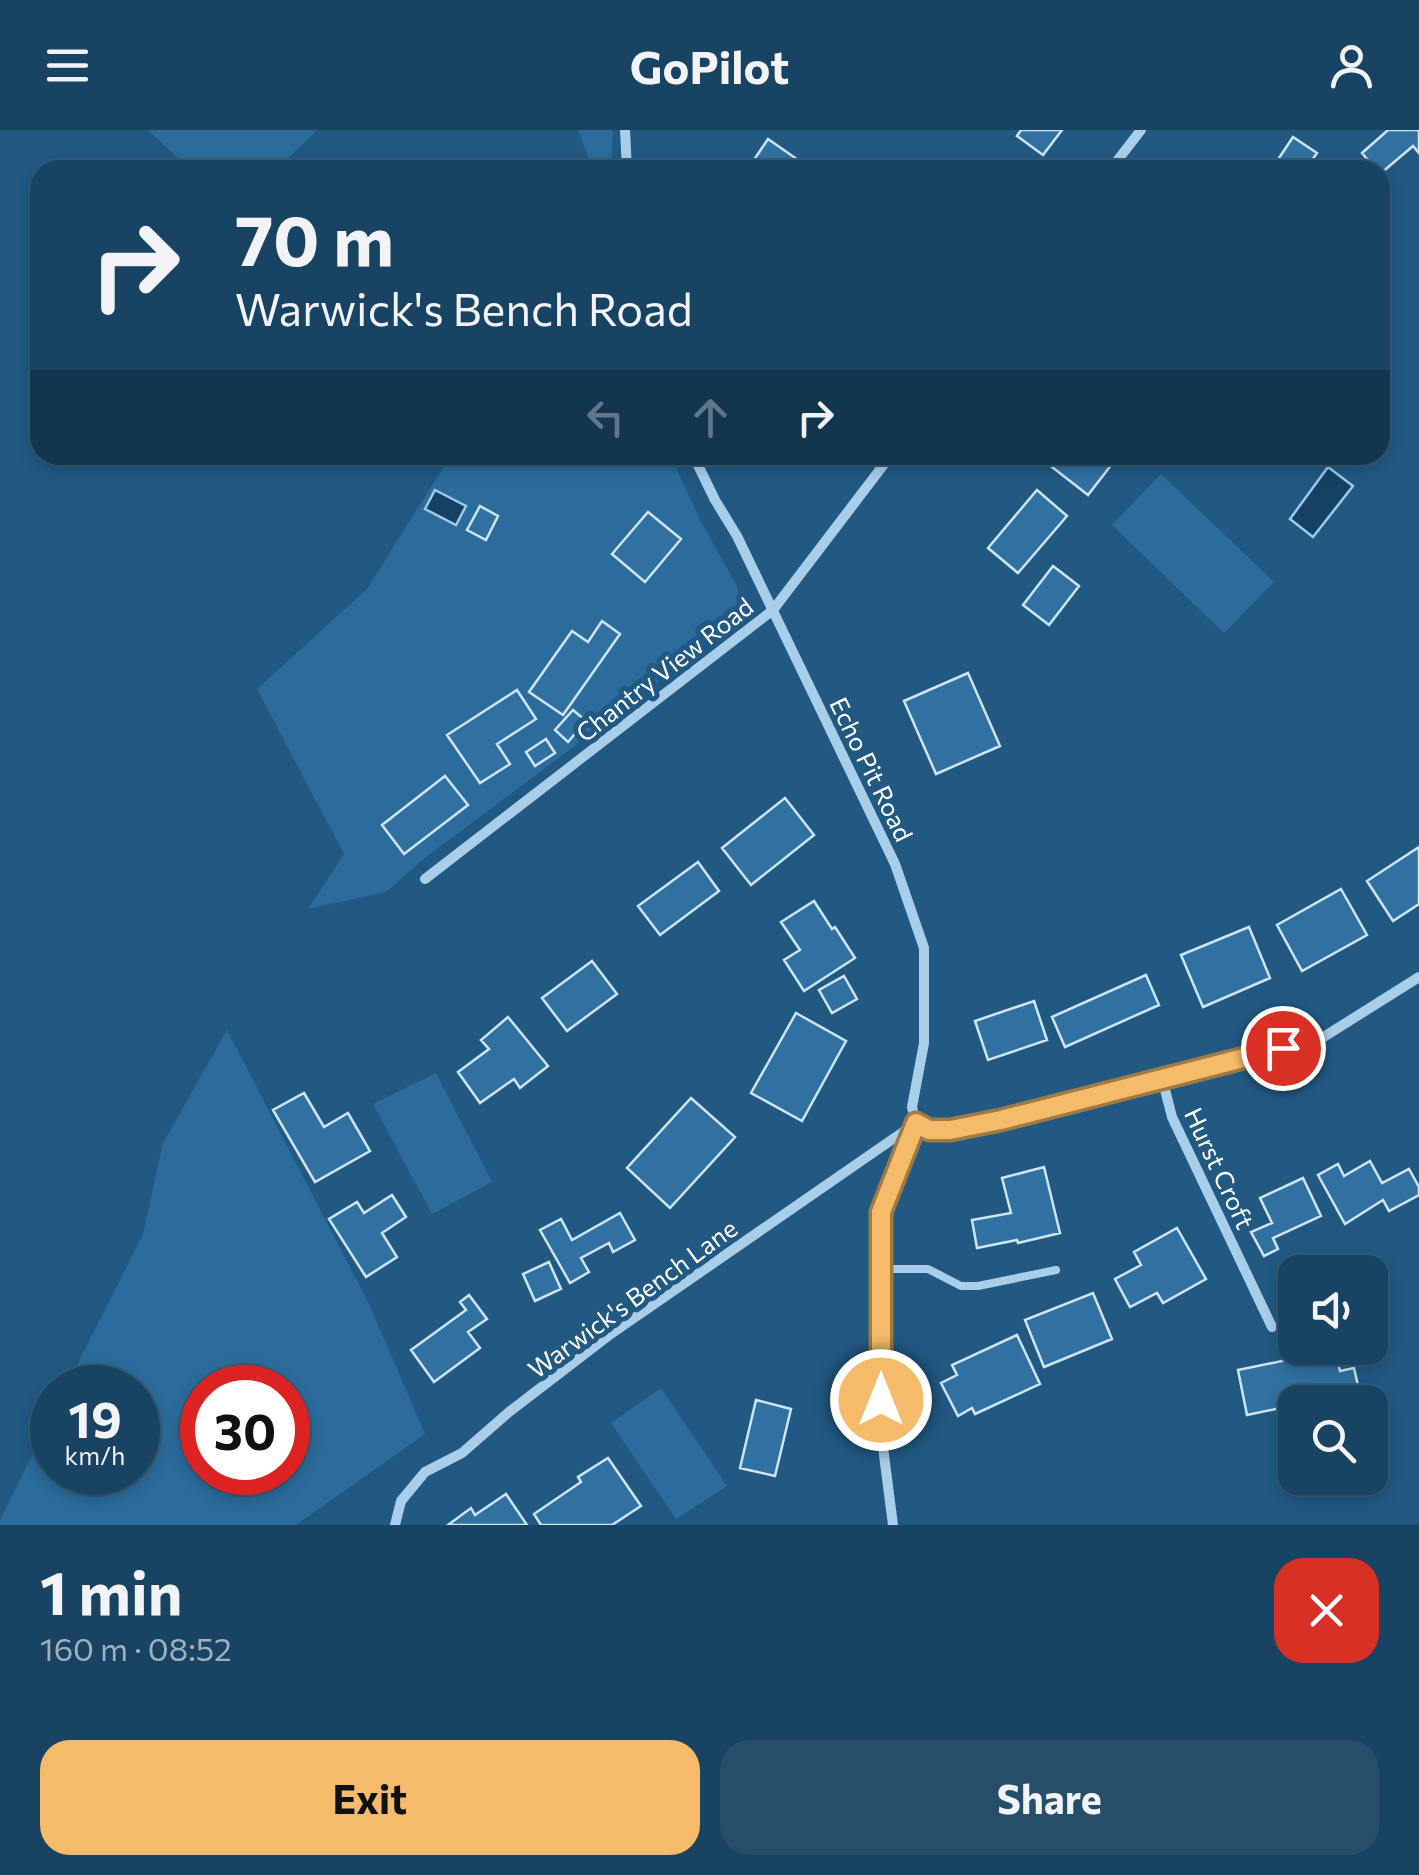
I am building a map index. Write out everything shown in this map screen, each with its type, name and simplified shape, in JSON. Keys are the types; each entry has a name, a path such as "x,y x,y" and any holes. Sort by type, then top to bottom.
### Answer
{"street":[{"path":"625,130 626,160"},
{"path":"1118,160 1141,130"},
{"name":"Echo Pit Road","path":"698,465 737,536 895,864 924,948 924,1043 912,1107 916,1123 881,1212 881,1432 893,1525"},
{"name":"Chantry View Road","path":"425,879 772,610 883,465"},
{"path":"916,1123 929,1130 950,1130 1001,1120 1322,1038 1419,976"},
{"name":"Hurst Croft","path":"1162,1078 1172,1117 1272,1328"},
{"name":"Warwick's Bench Lane","path":"394,1525 401,1502 425,1472 462,1452 608,1336 916,1123"}],"lane":[{"path":"881,1269 928,1269 961,1286 1056,1270"}],"shaded area":[{"path":"148,130 317,130 286,160 180,160"},
{"path":"578,130 613,130 612,160 589,160"},
{"path":"445,465 675,465 736,584 743,610 639,698 426,857 386,892 308,909 344,854 257,689 367,589"},
{"path":"1328,467 1353,486 1313,537 1290,519"},
{"path":"1161,474 1274,582 1224,633 1112,525"},
{"path":"435,490 466,506 456,525 425,509"},
{"path":"227,1030 369,1304 425,1434 296,1525 0,1525 30,1459 30,1495 160,1495 160,1365 77,1365 143,1234 163,1143"},
{"path":"436,1073 492,1182 432,1214 373,1104"},
{"path":"661,1388 727,1486 676,1519 611,1423"}],"building":[{"path":"1021,130 1062,130 1043,155 1017,136"},
{"path":"1388,130 1419,130 1419,153 1413,146 1390,166 1390,160 1368,160 1362,153"},
{"path":"1293,137 1317,153 1312,160 1278,160"},
{"path":"768,139 798,160 754,160"},
{"path":"1054,465 1111,465 1088,495"},
{"path":"1037,490 1067,516 1018,573 988,548"},
{"path":"480,506 498,516 486,540 467,530"},
{"path":"648,512 681,539 645,582 612,554"},
{"path":"1053,566 1079,586 1049,625 1023,605"},
{"path":"602,621 620,634 563,715 529,692 572,631 588,642"},
{"path":"968,673 1000,746 936,774 904,701"},
{"path":"517,690 536,719 497,744 510,764 480,783 447,735"},
{"path":"573,710 586,721 568,742 555,730"},
{"path":"546,739 555,753 535,766 526,752"},
{"path":"445,776 468,805 404,854 382,825"},
{"path":"785,798 814,835 751,885 722,848"},
{"path":"1419,847 1419,904 1393,921 1367,881"},
{"path":"698,862 719,891 660,935 638,906"},
{"path":"1341,889 1367,935 1302,971 1277,925"},
{"path":"814,901 855,958 804,991 784,960 800,950 781,922"},
{"path":"1249,927 1270,978 1203,1007 1181,955"},
{"path":"592,961 617,994 567,1031 542,998"},
{"path":"1146,975 1159,1005 1065,1047 1052,1017"},
{"path":"844,976 857,999 832,1013 819,990"},
{"path":"1034,1001 1047,1040 988,1060 975,1021"},
{"path":"796,1013 846,1041 802,1121 751,1093"},
{"path":"508,1017 548,1066 520,1088 514,1079 480,1103 458,1072 489,1049 481,1040"},
{"path":"304,1093 324,1127 348,1113 370,1151 315,1182 273,1110"},
{"path":"691,1098 735,1137 670,1208 627,1168"},
{"path":"1370,1161 1382,1183 1409,1169 1419,1195 1389,1211 1383,1200 1345,1224 1318,1175 1338,1164 1344,1176"},
{"path":"1044,1167 1060,1233 977,1248 972,1220 1011,1213 1002,1178"},
{"path":"1303,1178 1321,1216 1273,1238 1278,1249 1264,1256 1251,1232 1272,1223 1260,1198"},
{"path":"392,1195 406,1217 382,1233 397,1257 366,1277 329,1219 357,1202 364,1213"},
{"path":"620,1213 635,1240 613,1252 609,1243 581,1258 589,1272 570,1283 540,1230 561,1219 572,1240"},
{"path":"1177,1228 1206,1279 1163,1303 1157,1293 1130,1307 1115,1279 1141,1265 1134,1252"},
{"path":"549,1262 561,1289 535,1301 523,1274"},
{"path":"1093,1293 1112,1339 1044,1367 1025,1320"},
{"path":"469,1295 487,1319 468,1332 480,1348 434,1382 411,1350 466,1310 460,1302"},
{"path":"1017,1335 1040,1384 975,1414 972,1408 958,1416 941,1383 957,1375 952,1365"},
{"path":"1278,1362 1278,1365 1339,1365 1340,1371 1354,1368 1358,1385 1278,1385 1278,1409 1247,1415 1238,1370"},
{"path":"756,1400 791,1409 775,1476 740,1468"},
{"path":"608,1458 641,1506 612,1525 541,1525 534,1514"},
{"path":"506,1494 527,1525 448,1525 471,1508 475,1515"}],"route":[{"path":"881,1400 881,1212 916,1123 929,1130 950,1130 1001,1120 1283,1048"}]}
